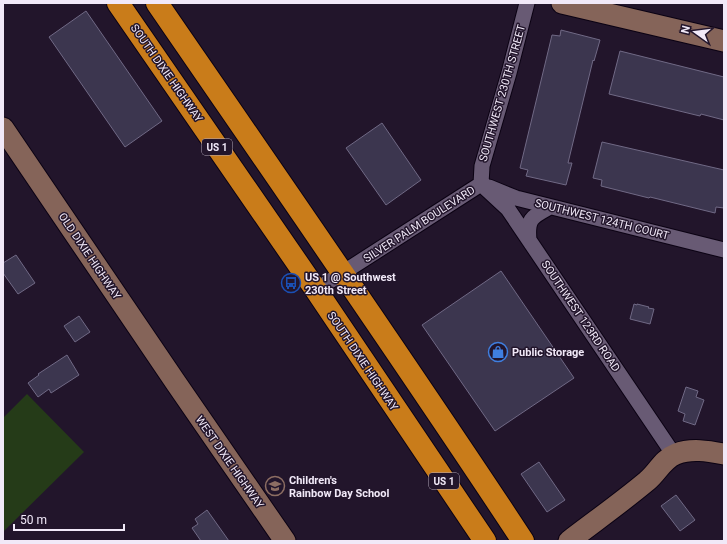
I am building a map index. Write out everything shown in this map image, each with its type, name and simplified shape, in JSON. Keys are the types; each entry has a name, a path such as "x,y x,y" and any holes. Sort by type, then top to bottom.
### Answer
{"highway":[{"name":"SOUTH DIXIE HIGHWAY","path":"118,3 316,290 485,541"},
{"path":"136,3 167,49 204,72"},
{"name":"US 1","path":"157,3 523,541"}],"street":[{"name":"SOUTHWEST 230TH STREET","path":"481,184 482,166 509,74 527,3"},
{"path":"562,3 724,41"},
{"name":"OLD DIXIE HIGHWAY","path":"3,128 176,383"},
{"name":"SILVER PALM BOULEVARD","path":"316,290 481,184"},
{"name":"SOUTHWEST 124TH COURT","path":"481,184 516,198 724,250"},
{"name":"SOUTHWEST 123RD ROAD","path":"481,184 508,209 674,455"},
{"path":"529,240 528,229 530,221 550,206"},
{"name":"WEST DIXIE HIGHWAY","path":"176,383 285,541"},
{"path":"569,541 648,480 667,459 674,455 701,450 724,454"}],"green space":[{"path":"27,394 84,452 3,532 3,418"}],"building":[{"path":"86,11 162,121 125,147 49,37"},
{"path":"561,30 600,40 594,61 593,60 568,163 572,163 566,185 526,176 528,170 520,168 552,35 560,36"},
{"path":"620,51 724,77 724,120 701,114 700,116 609,94"},
{"path":"382,123 421,180 386,205 346,148"},
{"path":"602,142 724,170 724,208 716,207 715,213 601,186 602,180 593,178"},
{"path":"16,255 35,283 18,294 3,273 3,263"},
{"name":"Public Storage","path":"501,271 574,378 495,431 422,325"},
{"path":"634,304 654,309 650,324 630,319"},
{"path":"79,316 90,332 75,342 64,326"},
{"path":"67,355 79,375 51,393 49,389 38,397 28,383 39,375 38,374"},
{"path":"686,387 698,391 696,397 704,400 695,425 683,421 685,414 678,411"},
{"path":"539,462 565,500 547,512 521,474"},
{"path":"676,495 695,520 680,531 661,506"},
{"path":"207,510 229,541 201,541 192,528 198,524 195,519"}],"place":[{"name":"US 1 @ Southwest 230th Street","path":"291,283"},
{"name":"Public Storage","path":"498,352"},
{"name":"Children's Rainbow Day School","path":"275,486"}]}
